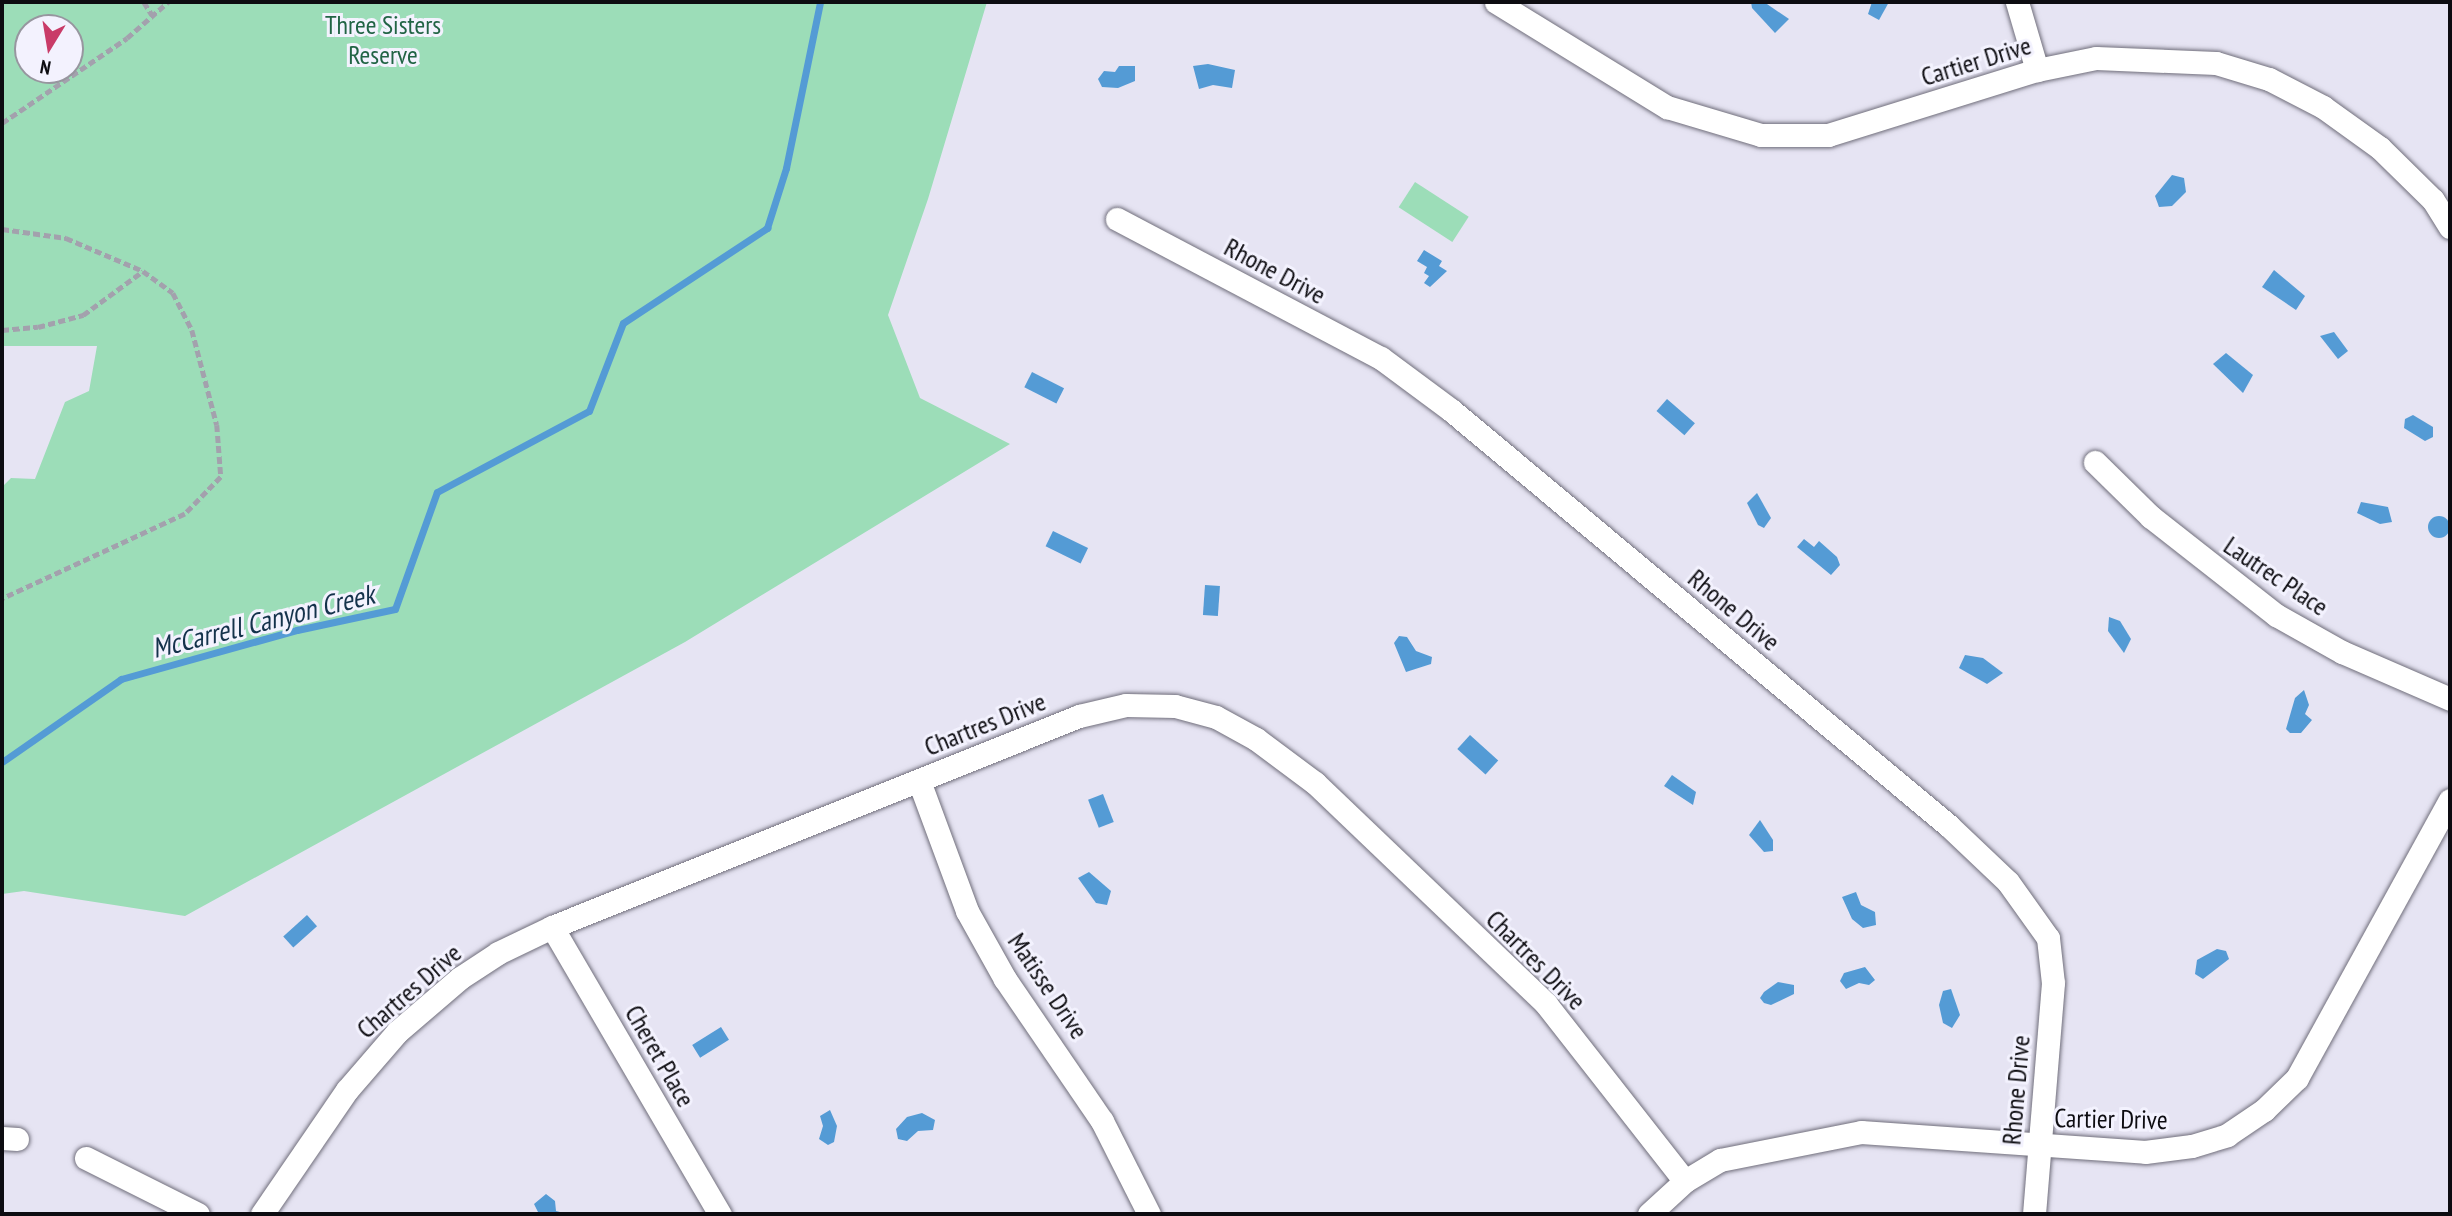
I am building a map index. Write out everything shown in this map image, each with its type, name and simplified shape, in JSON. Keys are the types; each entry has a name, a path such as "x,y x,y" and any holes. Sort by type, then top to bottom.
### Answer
{"street":[{"name":"Cartier Drive","path":"1496,2 1667,107 1761,135 1828,135 2036,71 2096,58 2161,58 2216,63 2269,79 2323,107 2442,192 2450,227"},
{"path":"2017,2 2036,71"},
{"name":"Rhone Drive","path":"1117,219 1381,358 1451,410 1843,738 2008,882 2048,938 2053,983 2034,1214"},
{"name":"Lautrec Place","path":"2095,462 2151,517 2276,615 2342,652 2450,699"},
{"name":"Chartres Drive","path":"262,1214 347,1090 397,1032 460,978 552,927 1079,716 1126,705 1175,706 1216,718 1256,740 1315,783 1546,1004 1685,1181"},
{"name":"Matisse Drive","path":"919,781 967,911 1005,979 1102,1121 1149,1214"},
{"name":"Cartier Drive","path":"1648,1214 1685,1181 1720,1160 1861,1132 2145,1152 2192,1146 2227,1135 2263,1110 2297,1078 2450,800"},
{"name":"Cheret Place","path":"552,927 720,1214"},
{"path":"86,1158 198,1214"}],"path":[{"path":"144,2 152,15"},
{"path":"2,123 127,38 168,2"},
{"path":"2,229 66,238 143,271 173,293 192,330 217,425 222,477 185,514 2,599"},
{"path":"2,330 37,327 83,314 143,271"}],"green space":[{"name":"Three Sisters Reserve","path":"2,2 987,2 928,199 888,315 920,398 1010,444 685,642 185,916 24,891 2,894 2,487 11,478 35,479 65,402 89,391 97,346 2,346"},
{"path":"1415,182 1469,217 1452,242 1399,207"}],"water":[{"path":"1751,2 1764,2 1789,19 1775,33 1752,8"},
{"path":"1872,2 1889,2 1879,20 1868,14"},
{"path":"1208,64 1235,70 1232,88 1213,85 1199,89 1193,66"},
{"path":"1119,66 1135,66 1135,81 1118,88 1102,87 1098,79 1104,71 1115,72"},
{"path":"2172,175 2184,178 2186,192 2172,206 2159,207 2155,196"},
{"path":"1424,250 1442,261 1439,266 1447,271 1430,287 1424,283 1429,276 1424,273 1427,267 1417,261"},
{"path":"2274,270 2305,296 2296,310 2262,287"},
{"path":"2334,332 2348,351 2338,359 2320,336"},
{"path":"2226,353 2253,375 2243,393 2213,364"},
{"path":"1032,372 1064,388 1056,403 1024,387"},
{"path":"1667,399 1695,423 1684,435 1657,411"},
{"path":"2413,415 2433,427 2433,437 2425,441 2404,428 2405,419"},
{"path":"1757,493 1771,518 1764,528 1758,525 1747,503"},
{"path":"2361,502 2388,507 2392,522 2380,524 2357,513"},
{"path":"2439,516 2449,523 2450,527 2443,537 2439,538 2429,531 2428,527 2435,517"},
{"path":"1053,531 1088,548 1081,563 1046,546"},
{"path":"1804,539 1814,547 1819,541 1837,557 1840,565 1831,575 1797,547"},
{"path":"1205,585 1220,586 1218,616 1203,615"},
{"path":"2109,617 2120,621 2131,639 2124,653 2108,631"},
{"path":"1399,636 1407,637 1416,651 1432,657 1431,664 1406,672 1394,643"},
{"path":"1965,655 1983,658 2003,673 1987,684 1959,668"},
{"path":"2304,690 2309,705 2305,714 2312,720 2301,733 2290,733 2286,729 2295,698"},
{"path":"1470,735 1498,760 1486,775 1457,749"},
{"path":"1672,775 1696,792 1693,805 1664,786"},
{"path":"1103,794 1114,822 1099,828 1088,800"},
{"path":"1760,820 1773,840 1773,851 1764,852 1749,835"},
{"path":"1089,872 1111,891 1107,905 1096,903 1078,878"},
{"path":"1856,892 1861,905 1875,912 1876,925 1863,928 1852,919 1842,897"},
{"path":"307,915 317,926 293,948 283,936"},
{"path":"2217,949 2226,951 2229,959 2203,979 2195,974 2197,960"},
{"path":"1865,967 1875,980 1869,985 1859,983 1846,989 1840,981 1844,973"},
{"path":"1778,982 1794,985 1794,994 1771,1005 1764,1003 1760,998 1764,992"},
{"path":"1951,989 1960,1015 1952,1028 1943,1023 1939,1005 1943,991"},
{"path":"721,1027 729,1040 700,1058 692,1045"},
{"path":"830,1110 837,1126 834,1142 828,1145 819,1139 823,1126 820,1116"},
{"path":"922,1113 935,1120 933,1130 918,1131 907,1141 898,1139 896,1129 907,1117"},
{"path":"546,1194 555,1201 556,1211 568,1214 539,1214 534,1204"}],"waterway":[{"name":"McCarrell Canyon Creek","path":"2,762 121,679 297,630 395,609 437,492 589,411 623,323 767,228 786,168 820,2"}]}
